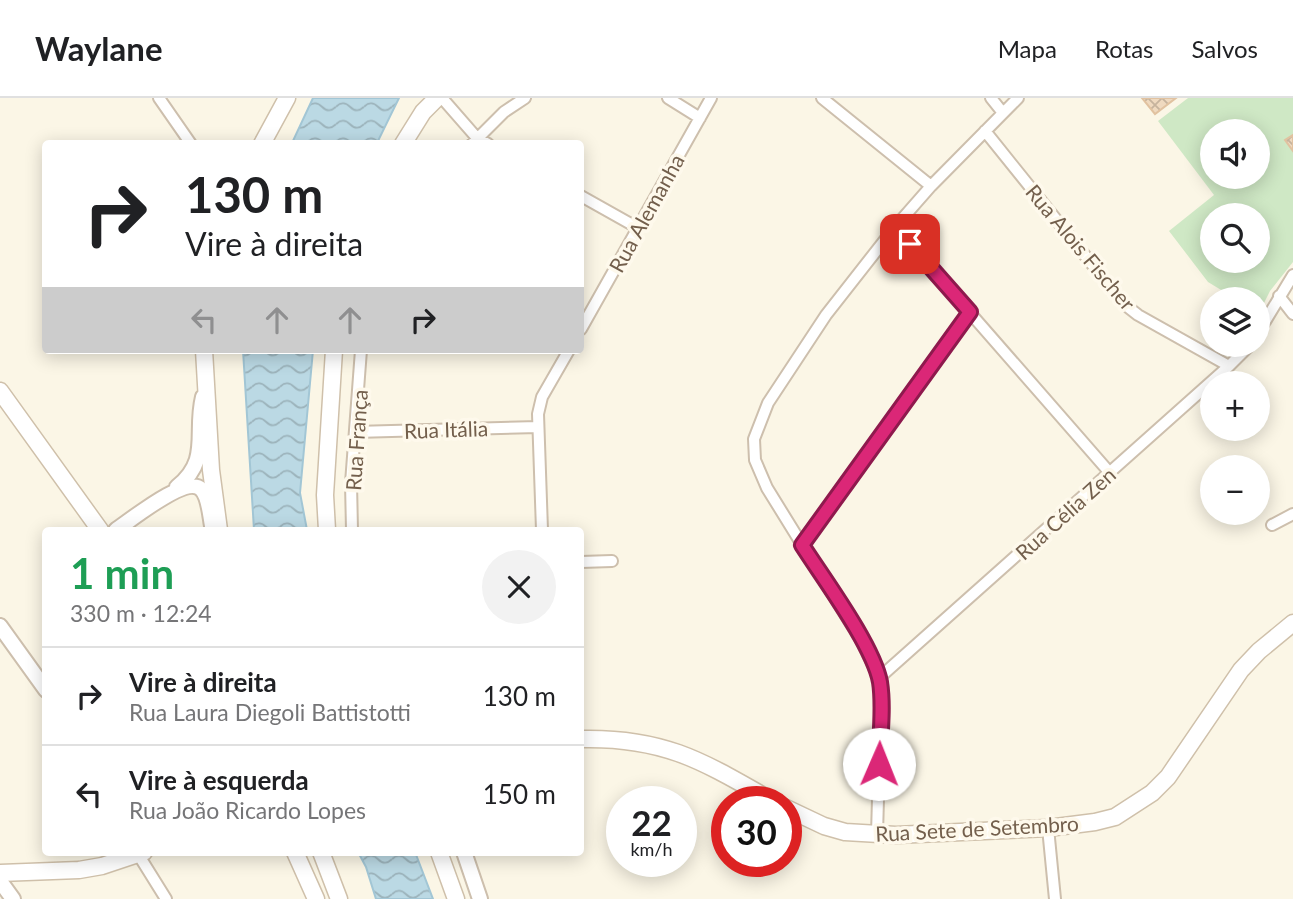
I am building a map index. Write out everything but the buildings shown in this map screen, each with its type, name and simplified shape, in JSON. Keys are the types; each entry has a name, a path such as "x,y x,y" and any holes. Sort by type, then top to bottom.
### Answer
{"main road":[{"path":"264,140 287,98"},
{"path":"406,140 423,112 440,98"},
{"path":"204,354 216,527"},
{"path":"327,527 325,495 334,354"},
{"path":"0,391 98,527"},
{"name":"Rua Sete de Setembro","path":"802,816 845,832 877,834 1048,828 1115,817 1152,793 1183,756 1241,670 1293,623"},
{"path":"584,739 620,739 659,746 714,768 746,786"},
{"path":"0,873 79,870 132,856"},
{"path":"297,856 316,899"},
{"path":"323,856 339,899"},
{"path":"440,856 456,899"}],"street":[{"path":"159,98 188,140"},
{"path":"440,98 474,140"},
{"path":"476,140 504,112 524,98"},
{"path":"668,98 700,118"},
{"name":"Rua Alemanha","path":"584,324 711,98"},
{"path":"822,98 931,186"},
{"path":"991,98 1003,113"},
{"path":"877,834 881,693 879,678 862,640 758,471 753,449 757,429 768,403 826,315 931,186 1018,98"},
{"name":"Rua Alois Fischer","path":"985,131 1124,303 1138,315 1229,366"},
{"path":"584,198 638,228"},
{"path":"895,227 1110,473"},
{"path":"1270,312 1293,275"},
{"path":"1279,296 1293,314"},
{"path":"802,545 970,312"},
{"name":"Rua França","path":"352,527 351,483 361,354"},
{"path":"541,527 539,405 567,354"},
{"name":"Rua Célia Zen","path":"879,678 1238,357"},
{"path":"120,527 171,492 188,478 197,465 200,409 205,389"},
{"name":"Rua Itália","path":"355,432 538,426"},
{"path":"171,492 187,487 200,487 215,527"},
{"path":"1272,525 1293,514"},
{"path":"584,562 612,561"},
{"path":"0,626 42,684"},
{"path":"1048,828 1055,899"},
{"path":"143,856 166,899"},
{"path":"465,856 480,899"},
{"path":"0,881 13,899"}],"green space":[{"path":"1188,98 1293,98 1293,262 1270,291 1270,287 1216,287 1201,273 1270,273 1270,203 1204,203 1214,195 1209,189 1270,189 1270,119 1200,119 1200,176 1158,121"},
{"path":"1200,206 1200,272 1169,231"}],"water":[{"path":"313,98 399,98 378,140 293,140"},
{"path":"243,354 313,354 300,493 306,527 254,527"},
{"path":"360,856 417,856 433,899 376,899"}],"route":[{"path":"879,764 879,678 862,640 802,545 970,312 910,244"}]}
